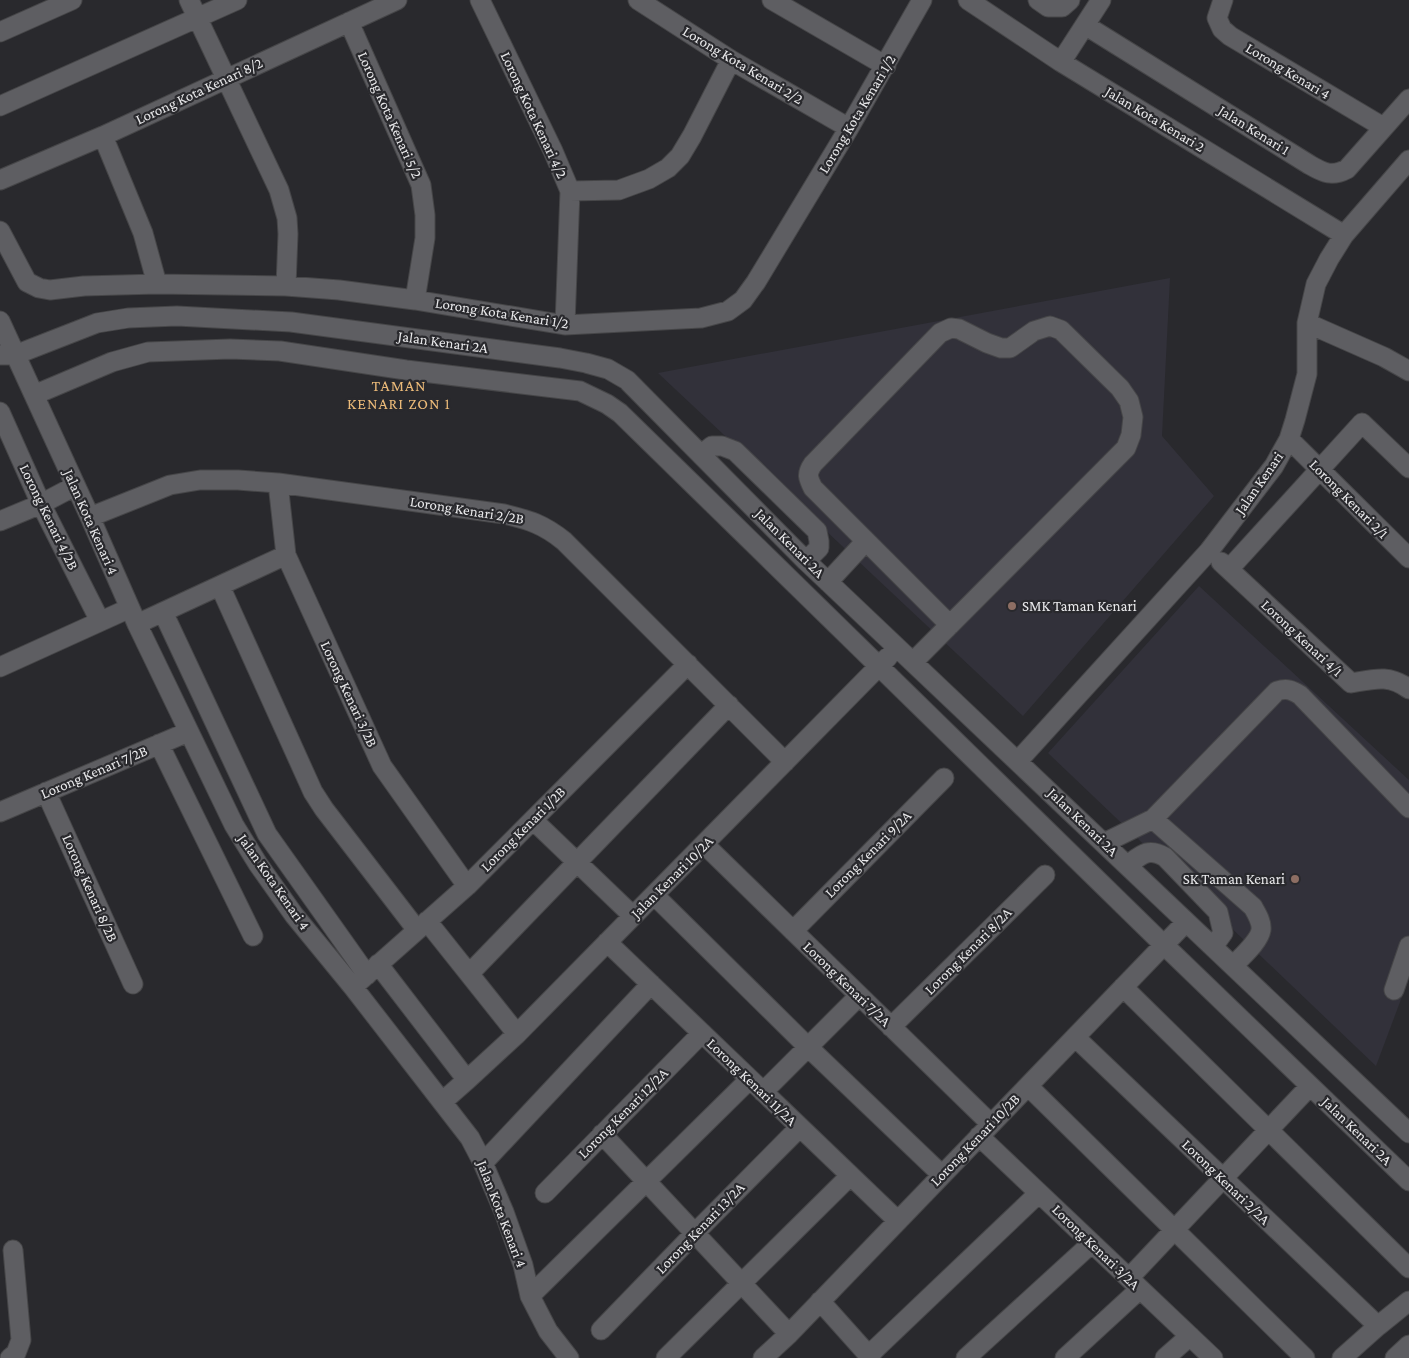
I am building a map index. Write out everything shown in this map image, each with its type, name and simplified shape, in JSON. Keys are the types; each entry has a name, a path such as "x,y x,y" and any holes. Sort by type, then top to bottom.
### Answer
{"street":[{"path":"0,32 72,0"},
{"path":"189,0 279,190 287,218 286,286"},
{"path":"0,106 237,0"},
{"name":"Lorong Kota Kenari 8/2","path":"0,180 103,136 397,0"},
{"name":"Lorong Kota Kenari 4/2","path":"480,0 553,151 570,191 565,325"},
{"name":"Lorong Kota Kenari 2/2","path":"638,0 731,60 849,128"},
{"path":"772,0 886,66"},
{"name":"Jalan Kota Kenari 2","path":"968,0 1061,62 1344,235"},
{"path":"1038,0 1048,7 1062,7 1070,0"},
{"path":"1061,62 1101,0"},
{"name":"Lorong Kenari 4","path":"1223,0 1217,18 1222,29 1230,36 1383,127"},
{"name":"Lorong Kota Kenari 1/2","path":"0,231 27,282 38,288 50,290 84,286 157,284 286,286 339,290 415,300 565,325 701,318 728,311 742,300 756,282 886,66 916,2"},
{"name":"Lorong Kota Kenari 5/2","path":"349,22 421,185 425,215 425,238 415,300"},
{"name":"Jalan Kenari 1","path":"1085,25 1320,171 1332,174 1338,174 1347,169 1409,100"},
{"path":"570,191 619,190 668,168 680,156 692,136 731,60"},
{"path":"103,136 143,233 157,284"},
{"name":"Jalan Kenari","path":"1018,761 1209,551 1274,466 1289,439 1307,374 1307,323 1316,284 1344,235 1409,160"},
{"name":"Jalan Kenari 2A","path":"8,355 97,323 128,318 176,316 291,322 560,358 608,369 627,380 828,582 1409,1133"},
{"name":"Jalan Kota Kenari 4","path":"0,321 8,355 34,395 134,616 234,825 258,864 294,915 353,987 470,1138 483,1163 511,1230 523,1265 530,1296 548,1331 569,1358"},
{"path":"1307,323 1384,357 1409,371"},
{"path":"913,662 950,625 1126,448 1131,435 1133,417 1130,401 1120,388 1061,330 1050,326 1034,331 1010,348 1001,348 987,343 959,328 951,328 940,333 809,470 808,478 813,488 950,625"},
{"path":"406,370 412,338"},
{"name":"Jalan Kenari 2A","path":"34,395 112,362 148,352 230,349 280,351 406,370 580,391 607,404 620,413 1164,945 1409,1181"},
{"name":"Lorong Kenari 4/2B","path":"0,412 41,504 100,621"},
{"path":"1229,569 1362,423 1409,468"},
{"name":"Lorong Kenari 2/1","path":"1289,439 1409,558"},
{"path":"702,454 712,446 722,446 735,451 817,531 819,548 806,560"},
{"name":"Lorong Kenari 2/2B","path":"90,517 170,486 200,480 238,480 278,483 504,514 532,521 553,532 564,541 785,762"},
{"name":"Lorong Kenari 3/2B","path":"278,483 286,555 382,766 467,886"},
{"path":"0,521 41,504 75,486"},
{"path":"828,582 865,542"},
{"name":"Lorong Kenari 4/1","path":"1209,551 1352,684 1379,678 1401,683 1409,689"},
{"path":"0,667 100,621 163,612 286,555"},
{"path":"220,586 313,792 324,809 422,926 469,974 516,1034"},
{"path":"163,612 267,834 372,970 467,1080"},
{"name":"Jalan Kenari 10/2A","path":"442,1102 516,1034 898,648"},
{"name":"Lorong Kenari 1/2B","path":"353,987 467,886 688,664"},
{"path":"1104,843 1153,819 1276,691 1283,689 1290,689 1300,696 1409,808"},
{"path":"469,974 729,705"},
{"name":"Lorong Kenari 7/2B","path":"0,812 188,732"},
{"path":"159,744 253,936"},
{"name":"Lorong Kenari 9/2A","path":"793,931 944,778"},
{"name":"Lorong Kenari 8/2B","path":"46,792 134,984"},
{"path":"1153,819 1253,907 1260,920 1261,930 1257,940 1233,966"},
{"path":"533,820 633,916"},
{"name":"Lorong Kenari 7/2A","path":"704,844 891,1027 985,1130"},
{"path":"1128,865 1147,852 1157,852 1164,857 1218,912 1223,933 1213,947"},
{"name":"Lorong Kenari 8/2A","path":"891,1027 1045,875"},
{"path":"654,895 808,1047 942,1175"},
{"name":"Lorong Kenari 10/2B","path":"774,1355 789,1334 820,1301 1186,922"},
{"name":"Lorong Kenari 11/2A","path":"607,942 898,1221"},
{"path":"1394,990 1409,946"},
{"path":"483,1163 651,984"},
{"path":"1123,987 1409,1268"},
{"path":"763,1092 859,996"},
{"name":"Lorong Kenari 12/2A","path":"545,1193 702,1033"},
{"name":"Lorong Kenari 2/2A","path":"1075,1037 1378,1326"},
{"path":"530,1296 750,1079"},
{"path":"1028,1086 1305,1358"},
{"path":"1065,1358 1134,1283 1174,1229 1310,1086"},
{"name":"Lorong Kenari 13/2A","path":"601,1330 800,1127"},
{"name":"Lorong Kenari 3/2A","path":"985,1130 1039,1193 1213,1358"},
{"path":"602,1134 789,1334"},
{"path":"666,1358 850,1176"},
{"path":"820,1301 870,1357 1039,1193"},
{"path":"978,1354 1092,1243"},
{"path":"10,1358 16,1353 21,1340 12,1250"},
{"path":"1342,1358 1409,1301"},
{"path":"1166,1358 1190,1336"},
{"path":"1395,1358 1409,1345"}],"shaded area":[{"name":"SMK Taman Kenari","path":"1170,278 1162,436 1214,496 1023,716 658,373"},
{"name":"SK Taman Kenari","path":"1199,586 1409,780 1409,978 1376,1066 1048,753"}],"place":[{"name":"SMK Taman Kenari","path":"1012,606"},
{"name":"SK Taman Kenari","path":"1295,879"}],"district":[{"name":"TAMAN KENARI ZON 1","path":"399,394"}]}
